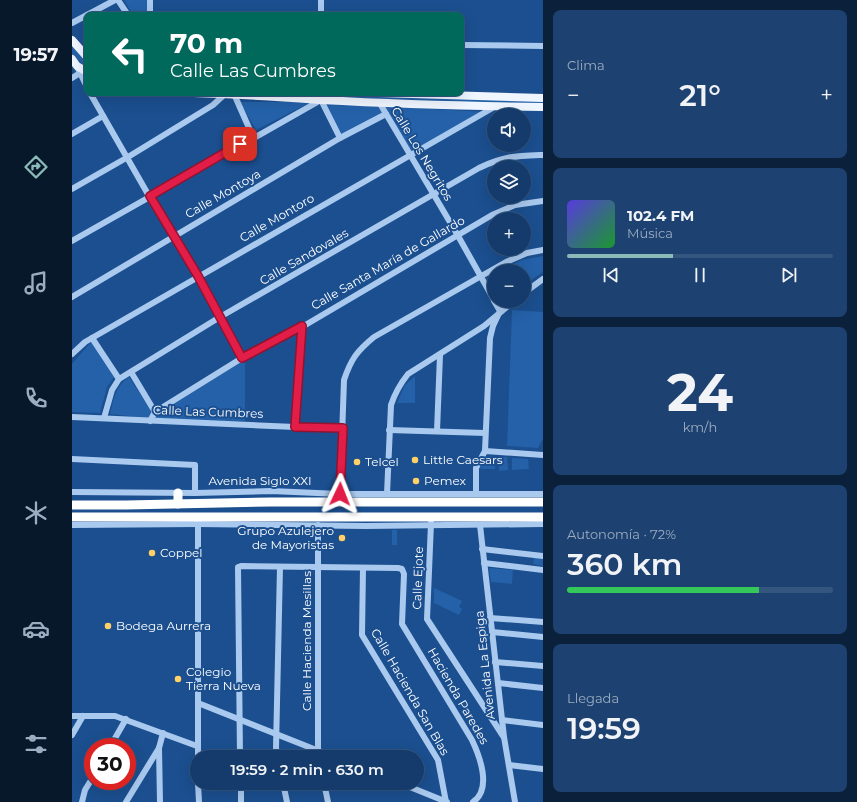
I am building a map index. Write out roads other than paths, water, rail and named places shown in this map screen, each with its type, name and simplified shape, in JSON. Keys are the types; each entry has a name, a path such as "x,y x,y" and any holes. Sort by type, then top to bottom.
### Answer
{"highway":[{"path":"178,493 178,504"},
{"name":"Avenida Siglo XXI","path":"72,505 412,499 543,502"},
{"path":"72,517 366,522 543,517"}],"main road":[{"path":"72,40 84,54"},
{"path":"320,96 379,102 543,107"},
{"path":"464,96 543,98"}],"street":[{"path":"93,12 115,0"},
{"path":"118,0 126,12"},
{"path":"150,0 150,12"},
{"path":"321,0 321,12"},
{"path":"72,23 84,17"},
{"path":"464,45 543,46"},
{"path":"72,78 79,68"},
{"path":"79,68 84,80"},
{"path":"92,96 198,276 242,358"},
{"path":"72,189 214,105 223,96"},
{"path":"235,96 254,137"},
{"path":"72,241 254,137 320,96 340,138"},
{"name":"Calle Los Negritos","path":"379,102 457,234 487,288"},
{"name":"Calle Montoro","path":"72,353 85,342 198,276 496,106"},
{"name":"Calle Montoya","path":"72,297 340,138 386,114"},
{"path":"72,134 103,116"},
{"name":"Calle Sandovales","path":"119,379 220,317 479,168 510,156 543,155"},
{"name":"Calle Santa María de Gallardo","path":"150,421 155,412 242,358 302,326 457,234 492,215 515,205 543,201"},
{"path":"340,494 344,380 350,363 361,348 374,337 480,276 518,256 543,250"},
{"path":"531,288 543,279"},
{"path":"387,494 391,405 394,394 399,385 408,374 484,326 504,308"},
{"path":"476,494 476,468 484,451 490,338 493,326 500,311"},
{"path":"295,427 302,326"},
{"path":"92,338 119,379 112,390 104,418"},
{"path":"437,431 440,354"},
{"path":"131,372 155,412"},
{"name":"Calle Las Cumbres","path":"72,417 343,428"},
{"path":"389,430 485,433"},
{"path":"484,451 543,455"},
{"path":"72,459 195,465 195,493"},
{"name":"Avenida Siglo XXI","path":"72,492 195,493 271,491 340,494 387,494 412,499 476,494 543,494"},
{"path":"431,521 480,525 543,524"},
{"name":"Calle Ejote","path":"431,521 427,619 504,737"},
{"path":"72,525 318,525 366,522"},
{"path":"197,750 198,524"},
{"name":"Calle Hacienda Mesillas","path":"318,525 319,750"},
{"name":"Avenida La Espiga","path":"480,525 504,737 515,802"},
{"path":"482,549 543,556"},
{"path":"484,563 543,570"},
{"path":"240,750 238,567 363,568"},
{"path":"276,750 280,567"},
{"name":"Hacienda Paredes","path":"363,568 402,569 404,574 402,624 478,752 483,782 480,796 473,802"},
{"name":"Calle Hacienda San Blas","path":"363,568 362,635 438,760 447,802"},
{"path":"490,618 543,622"},
{"path":"492,632 543,637"},
{"path":"495,662 543,666"},
{"path":"498,683 543,688"},
{"path":"198,703 277,734 311,750"},
{"path":"72,716 115,716 197,746"},
{"path":"72,735 84,716"},
{"path":"115,738 126,719"},
{"path":"502,720 543,725"},
{"path":"126,802 158,748 163,733"},
{"path":"158,748 160,802"},
{"path":"509,765 543,769"},
{"path":"82,802 86,790"},
{"path":"198,790 199,802"},
{"path":"241,790 241,802"},
{"path":"284,790 287,802"},
{"path":"325,790 328,802"},
{"path":"417,790 447,802"}],"place":[{"name":"Little Caesars","path":"415,460"},
{"name":"Telcel","path":"357,462"},
{"name":"Pemex","path":"416,481"},
{"name":"Grupo Azulejero de Mayoristas","path":"342,538"},
{"name":"Coppel","path":"152,553"},
{"name":"Bodega Aurrera","path":"108,626"},
{"name":"Colegio Tierra Nueva","path":"178,679"}]}
